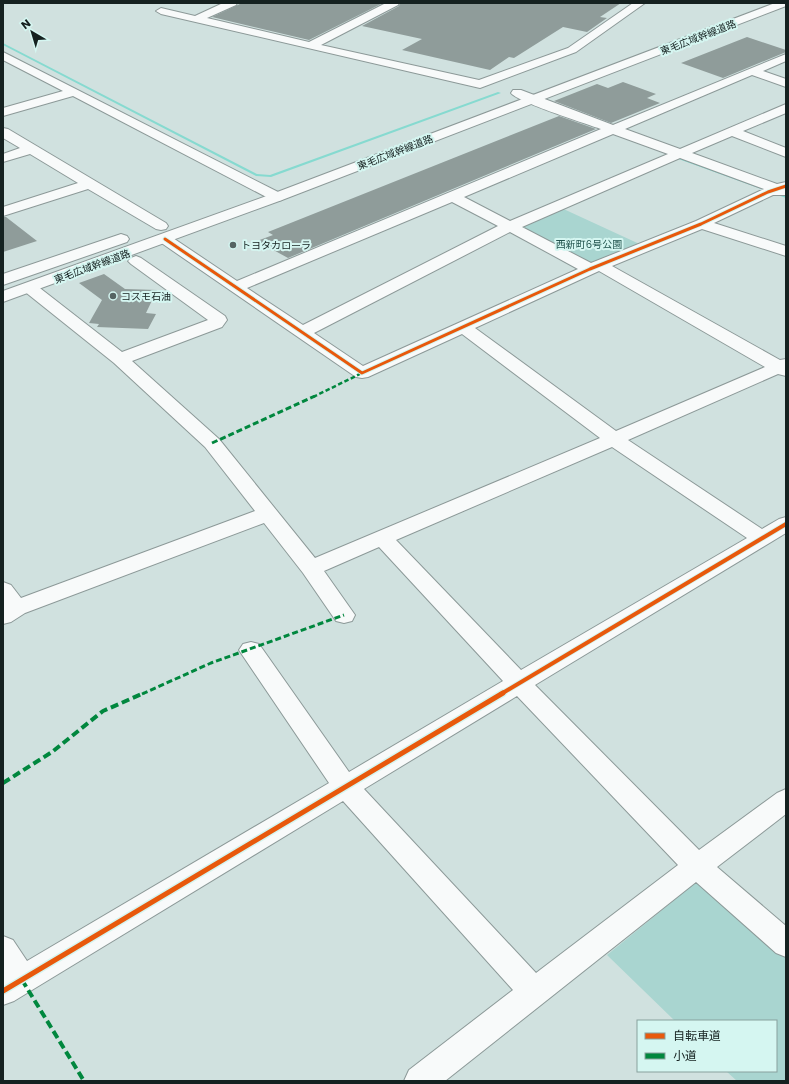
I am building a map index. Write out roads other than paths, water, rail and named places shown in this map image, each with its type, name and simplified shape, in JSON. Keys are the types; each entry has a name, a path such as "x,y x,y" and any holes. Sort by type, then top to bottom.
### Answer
{"highway":[{"name":"東毛広域幹線道路","path":"3,297 30,288 262,189 756,3"},
{"name":"東毛広域幹線道路","path":"146,231 163,232 277,197 786,3"},
{"name":"東毛広域幹線道路","path":"3,280 131,236"}],"street":[{"path":"196,19 232,3"},
{"path":"310,46 394,3"},
{"path":"161,11 480,84 572,50 640,3"},
{"path":"3,54 277,197"},
{"path":"235,287 786,56"},
{"path":"752,71 786,83"},
{"path":"3,112 74,92"},
{"path":"517,93 678,154 783,189"},
{"path":"302,332 509,227 786,108"},
{"path":"732,131 786,152"},
{"path":"3,132 89,184 163,232 235,287 362,373 595,267 783,189"},
{"path":"3,158 32,149"},
{"path":"3,212 89,184"},
{"path":"452,196 509,227 595,267 784,368"},
{"path":"701,224 786,251"},
{"path":"120,359 216,324 219,320 136,261"},
{"path":"30,288 120,359 212,443 311,568 344,615"},
{"path":"463,327 614,439 761,538"},
{"path":"311,568 784,368"},
{"path":"3,590 10,612 268,514"},
{"path":"3,949 12,986 786,524"},
{"path":"382,537 519,683 697,866 786,944"},
{"path":"251,650 346,786 534,992"},
{"path":"420,1081 697,866 786,800"}],"waterway":[{"path":"3,44 256,175 270,176 499,93"},
{"path":"674,156 786,197"}],"place":[{"name":"トヨタカローラ","path":"233,245"},
{"name":"コスモ石油","path":"113,296"}],"park label":[{"name":"西新町6号公園","path":"589,244"}]}
